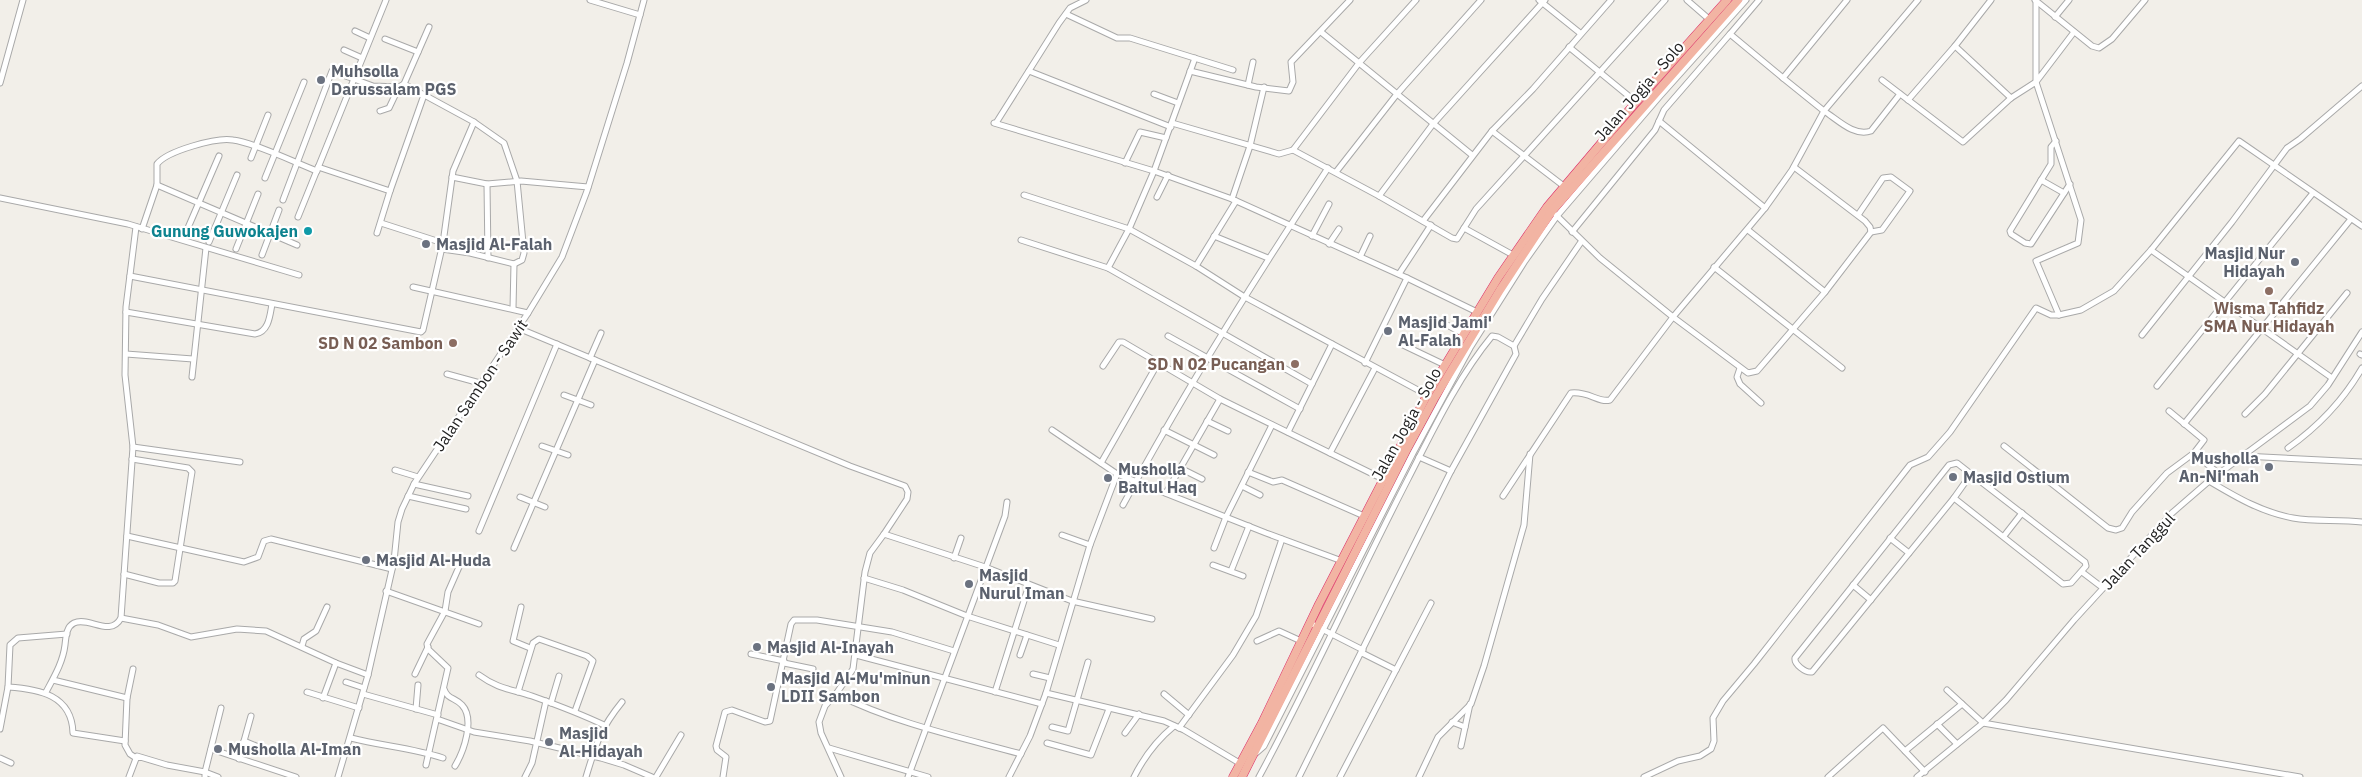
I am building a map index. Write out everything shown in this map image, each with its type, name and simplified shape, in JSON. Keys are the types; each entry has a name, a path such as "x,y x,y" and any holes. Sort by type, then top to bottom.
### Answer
{"highway":[{"name":"Jalan Jogja - Solo","path":"1431,397 1479,329 1565,187 1636,102 1727,0"},
{"name":"Jalan Jogja - Solo","path":"1242,777 1387,481 1431,397 1445,365 1513,255 1646,107 1738,0"},
{"name":"Jalan Jogja - Solo","path":"1233,777 1301,641 1317,626 1342,560 1364,516 1387,481"}],"street":[{"path":"0,83 23,0"},
{"path":"298,217 386,0"},
{"path":"590,0 640,15"},
{"name":"Jalan Sambon - Sawit","path":"338,777 368,675 392,569 398,522 408,496 418,477 528,313 562,257 588,187 644,0"},
{"path":"1086,0 1072,7 1066,14 995,123 1125,163 1154,170 1234,200 1290,227 1399,274 1477,312"},
{"path":"1029,71 1171,125 1279,154 1293,150 1359,63 1416,0"},
{"path":"1336,172 1397,94 1481,0"},
{"path":"1424,221 1492,131 1611,0"},
{"path":"1293,150 1455,239 1459,238 1476,209 1665,0"},
{"path":"1687,0 1710,20"},
{"path":"1646,107 1746,0"},
{"path":"1572,232 1656,130 1664,110 1759,0"},
{"path":"1783,78 1847,0"},
{"path":"1503,496 1571,394 1585,393 1603,401 1612,398 1673,317 1766,208 1794,167 1824,112 1918,0"},
{"path":"1908,100 1955,46 1991,0"},
{"path":"2055,17 2069,0"},
{"path":"2035,1 2095,48 2102,48 2146,0"},
{"path":"1190,71 1284,92 1290,90 1293,82 1291,62 1321,32 1347,1"},
{"path":"1379,196 1434,124 1542,1 1580,34"},
{"path":"2035,1 2036,82 2081,220 2078,243 2036,261 2059,315"},
{"path":"1066,14 1117,38 1130,38 1232,70"},
{"path":"380,111 391,106 429,26"},
{"path":"355,32 370,38"},
{"path":"1321,32 1472,156"},
{"path":"1882,80 1963,142 2011,98 2036,82 2074,32"},
{"path":"1730,34 1824,112 1856,132 1871,130 1900,94"},
{"path":"385,38 418,52"},
{"path":"1955,46 2011,98"},
{"path":"1570,47 1636,102"},
{"path":"344,50 362,58"},
{"path":"1108,268 1129,229 1154,170 1195,58"},
{"path":"1248,85 1253,62"},
{"path":"283,200 332,71 374,86 402,86 424,95 474,122 504,143 517,181 524,253 522,260 514,264 442,246 381,223"},
{"path":"265,178 304,82"},
{"path":"2142,335 2289,146 2300,139 2362,86"},
{"path":"1196,266 1234,200 1250,146 1264,87"},
{"path":"1154,94 1178,103"},
{"path":"377,234 424,95"},
{"path":"250,158 268,115"},
{"path":"1659,121 1766,208"},
{"path":"130,276 419,332 423,330 442,246 452,177 458,156 474,122"},
{"path":"1492,131 1565,187"},
{"path":"1125,163 1140,132 1166,138"},
{"path":"46,692 64,655 67,634 71,625 78,622 106,627 118,623 121,618 133,447 126,387 126,312 130,276 139,228 157,185 157,164 171,153 229,139 256,147 298,164 390,191"},
{"path":"2056,141 2050,147 2051,164 2010,231 2024,243 2031,244 2070,184"},
{"path":"1644,777 1678,761 1700,756 1710,749 1714,742 1713,718 1723,701 1910,465 1932,453 1950,432 2036,308 2051,315 2059,315 2081,310 2114,291 2151,250 2239,141 2362,226"},
{"path":"184,237 219,156"},
{"path":"1794,167 1858,215 1869,225 1870,232"},
{"path":"1123,504 1191,382 1224,333 1243,296 1328,168"},
{"path":"1157,197 1168,175"},
{"path":"192,377 201,289 208,245 237,176"},
{"path":"452,177 487,184 517,181 588,187"},
{"path":"1552,211 1581,242 1673,317 1746,372 1757,371 1825,292 1870,232 1882,230 1910,192 1891,177 1884,178 1858,215"},
{"path":"2041,180 2064,193"},
{"path":"487,184 488,258"},
{"path":"157,185 297,246"},
{"path":"2158,386 2313,193"},
{"path":"236,249 258,194"},
{"path":"1024,195 1129,229 1196,266 1243,296 1431,397"},
{"path":"0,198 208,245 298,275"},
{"path":"1312,236 1329,204"},
{"path":"262,255 279,210"},
{"path":"2184,424 2351,219"},
{"path":"1399,274 1431,225"},
{"path":"1464,228 1513,255"},
{"path":"1329,244 1339,229"},
{"path":"1748,230 1825,292"},
{"path":"1214,236 1268,258"},
{"path":"1360,257 1370,236"},
{"path":"1021,240 1108,268 1312,384"},
{"path":"1299,777 1451,471 1516,354 1514,346 1542,299 1581,242"},
{"path":"2151,250 2298,352 2332,378"},
{"path":"513,308 514,264"},
{"path":"1714,267 1842,368"},
{"path":"1365,363 1407,278"},
{"path":"413,287 513,308 528,313"},
{"path":"2245,414 2265,394 2347,293"},
{"path":"126,312 258,334 264,331 268,324 272,304"},
{"path":"1445,324 1464,334"},
{"path":"518,328 850,466 905,486 908,492 907,499 870,553 864,578 853,669 836,694 825,706 819,722 821,733 842,777"},
{"path":"1396,670 1333,633 1317,626 1479,329 1514,346"},
{"name":"Jalan Tanggul","path":"1917,777 1983,722 2022,683 2103,588 2167,518 2209,480 2310,406 2332,378 2362,332"},
{"path":"514,548 577,400 601,333"},
{"path":"1168,336 1300,409"},
{"path":"1259,777 1333,633 1348,597 1419,457 1457,388 1492,336"},
{"path":"1103,366 1120,342 1220,399 1387,481"},
{"path":"478,531 557,344"},
{"path":"1288,432 1332,344"},
{"path":"1401,344 1445,365"},
{"path":"126,354 193,359"},
{"path":"1101,463 1158,363"},
{"path":"1330,453 1375,368"},
{"path":"1740,368 1737,377 1740,384 1761,402"},
{"path":"2288,448 2315,428 2332,411 2362,368"},
{"path":"447,374 480,383"},
{"path":"564,395 591,406"},
{"path":"1166,493 1220,399"},
{"path":"2004,446 2108,528 2116,530 2122,528 2132,512 2167,473 2194,453 2204,440 2169,411"},
{"path":"1207,421 1228,431"},
{"path":"1214,548 1226,517 1272,425"},
{"path":"1052,430 1118,474 1282,539 1342,560"},
{"path":"1164,430 1214,455"},
{"path":"542,446 568,455"},
{"path":"133,447 240,462"},
{"path":"1461,746 1471,704 1484,666 1522,533 1528,492 1530,453"},
{"path":"2194,453 2219,474"},
{"path":"2242,456 2362,462"},
{"path":"1419,457 1451,471"},
{"path":"124,574 160,583 173,583 176,577 192,478 190,469 132,459"},
{"path":"1954,498 2063,584 2071,583 2086,566 2085,562 1957,463 1950,464 1795,658 1795,662 1806,672 1812,672 1954,498 1971,474"},
{"path":"1180,468 1202,479"},
{"path":"396,470 418,477"},
{"path":"1248,472 1273,482 1282,480 1364,516"},
{"path":"1009,777 1030,736 1046,693 1090,545 1118,474"},
{"path":"2209,480 2247,504 2278,514 2298,518 2362,522"},
{"path":"414,484 468,496"},
{"path":"1242,486 1260,494"},
{"path":"408,496 466,509"},
{"path":"520,497 545,507"},
{"path":"909,774 1004,516 1007,502"},
{"path":"2004,536 2022,513"},
{"path":"1231,571 1249,526"},
{"path":"884,534 985,568 1072,601 1152,619"},
{"path":"1062,535 1090,545"},
{"path":"127,536 235,562 244,562 258,557 264,541 271,539 392,569"},
{"path":"954,558 961,538"},
{"path":"1890,538 1909,553"},
{"path":"1134,777 1156,743 1177,727 1189,714 1234,655 1256,616 1282,539"},
{"path":"1213,564 1243,576"},
{"path":"415,674 428,646 429,639 445,611 448,592 459,567"},
{"path":"2082,572 2103,588"},
{"path":"864,578 907,592 920,599 967,616 1059,645"},
{"path":"995,692 1030,585"},
{"path":"1853,585 1871,600"},
{"path":"386,591 480,624"},
{"path":"1340,777 1431,603"},
{"path":"302,646 304,639 316,631 327,607"},
{"path":"521,607 513,641 530,648"},
{"path":"121,618 158,625 190,637 236,629 266,631 336,663 368,675"},
{"path":"723,777 727,759 716,748 726,710 732,710 769,723 794,620 817,620 892,632 954,651"},
{"path":"1257,641 1279,631 1301,641"},
{"path":"0,729 8,687 9,648 12,642 26,636 67,634"},
{"path":"1020,655 1027,636"},
{"path":"518,692 530,648 534,641 539,639 592,659 575,711"},
{"path":"426,765 448,668 428,646"},
{"path":"751,654 813,669"},
{"path":"856,654 1042,704"},
{"path":"1052,726 1068,730 1088,662"},
{"path":"323,698 336,663"},
{"path":"133,669 127,698 126,748 133,756 218,777"},
{"path":"1033,674 1050,678"},
{"path":"479,675 493,686 518,692 575,711 604,725"},
{"path":"525,777 530,769 536,742 559,676"},
{"path":"53,680 127,698"},
{"path":"346,682 364,691 416,709 467,730 536,742 592,756 624,765 652,777"},
{"path":"416,709 418,685"},
{"path":"8,687 46,692 69,712 73,722 74,733 125,741"},
{"path":"444,689 448,696 461,704 468,719 462,749 455,766"},
{"path":"1947,690 1983,722 2300,777"},
{"path":"307,692 359,708"},
{"path":"1046,693 1109,709 1139,714 1177,727 1240,764"},
{"path":"836,694 854,703 926,728 1020,754"},
{"path":"1164,694 1189,714"},
{"path":"586,777 604,725 622,702"},
{"path":"1419,777 1433,744 1471,704"},
{"path":"1905,751 1962,704"},
{"path":"205,774 221,708"},
{"path":"1047,743 1091,755 1109,709"},
{"path":"1125,733 1139,714"},
{"path":"238,759 252,716"},
{"path":"1452,722 1465,727"},
{"path":"1937,724 1958,744"},
{"path":"1828,777 1883,728 1886,728 1925,772"},
{"path":"656,777 681,735"},
{"path":"350,738 443,758"},
{"path":"244,741 266,750"},
{"path":"211,748 238,759 296,777"},
{"path":"829,748 909,774 928,777"},
{"path":"129,777 133,756"},
{"path":"0,758 11,763"}],"place":[{"name":"Muhsolla Darussalam PGS","path":"321,80"},
{"name":"Gunung Guwokajen","path":"308,231"},
{"name":"Masjid Al-Falah","path":"426,244"},
{"name":"Masjid Nur Hidayah","path":"2295,262"},
{"name":"Wisma Tahfidz SMA Nur Hidayah","path":"2269,291"},
{"name":"Masjid Jami' Al-Falah","path":"1388,331"},
{"name":"SD N 02 Sambon","path":"453,343"},
{"name":"SD N 02 Pucangan","path":"1295,364"},
{"name":"Musholla An-Ni'mah","path":"2269,467"},
{"name":"Masjid Ostium","path":"1953,477"},
{"name":"Musholla Baitul Haq","path":"1108,478"},
{"name":"Masjid Al-Huda","path":"366,560"},
{"name":"Masjid Nurul Iman","path":"969,584"},
{"name":"Masjid Al-Inayah","path":"757,647"},
{"name":"Masjid Al-Mu'minun LDII Sambon","path":"771,687"},
{"name":"Masjid Al-Hidayah","path":"549,742"},
{"name":"Musholla Al-Iman","path":"218,749"}]}
